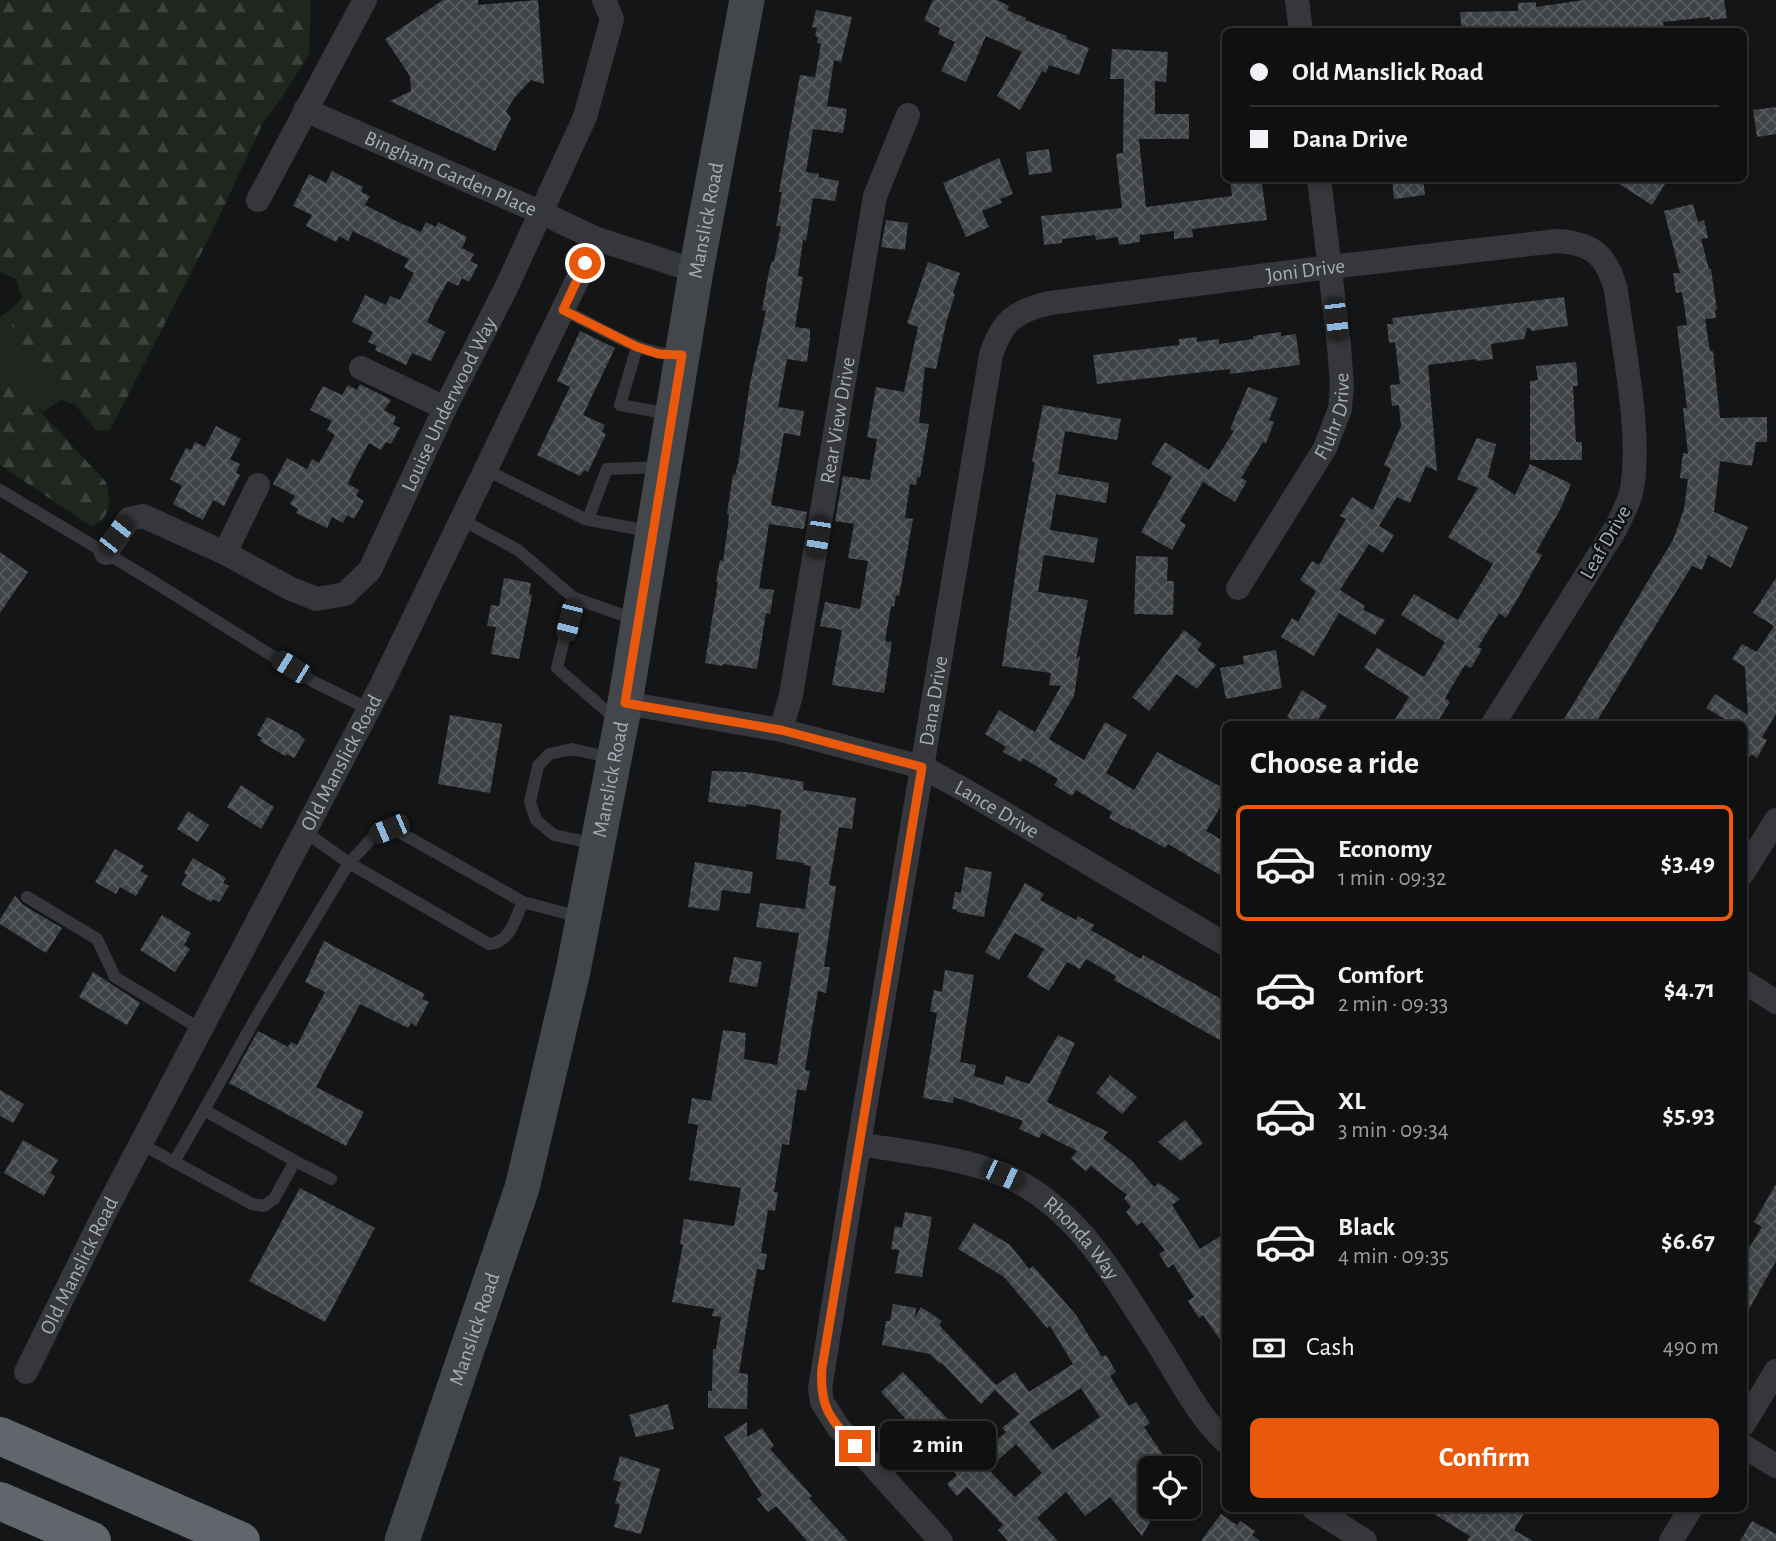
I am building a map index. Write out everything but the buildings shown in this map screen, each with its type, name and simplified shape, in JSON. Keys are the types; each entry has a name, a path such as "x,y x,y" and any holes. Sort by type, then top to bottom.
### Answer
{"highway":[{"path":"0,1436 241,1541"},
{"path":"0,1501 92,1541"}],"main road":[{"name":"Manslick Road","path":"406,1529 522,1188 583,918 623,713 696,271 747,0"}],"street":[{"path":"258,200 365,0"},
{"name":"Louise Underwood Way","path":"106,553 128,519 143,516 225,554 291,589 317,599 345,594 370,570 585,117 612,19 604,0"},
{"path":"1297,0 1300,28"},
{"name":"Bingham Garden Place","path":"305,110 597,239"},
{"name":"Rear View Drive","path":"781,730 792,695 875,196 908,115"},
{"name":"Fluhr Drive","path":"1238,588 1325,448 1340,409 1342,385 1339,345 1319,182"},
{"path":"597,239 696,271"},
{"name":"Old Manslick Road","path":"26,1372 104,1214 369,709 597,239"},
{"name":"Joni Drive","path":"1010,320 1023,311 1050,303 1557,241 1587,246 1600,256"},
{"name":"Leaf Drive","path":"1495,721 1616,528 1630,497 1634,455 1631,405 1616,290 1611,272 1600,256"},
{"name":"Dana Drive","path":"942,1541 838,1427 822,1402 820,1389 991,355 997,337 1010,320"},
{"path":"361,368 445,408"},
{"path":"225,554 258,485"},
{"name":"Lance Drive","path":"623,713 781,730 922,767 1222,942"},
{"path":"1747,867 1776,820"},
{"path":"1747,984 1776,1002"},
{"name":"Rhonda Way","path":"859,1143 976,1166 1028,1187 1052,1204 1106,1265 1203,1414 1222,1437"},
{"path":"1747,1418 1776,1371"},
{"path":"1747,1448 1776,1466"},
{"path":"1319,1512 1366,1541"},
{"path":"1671,1541 1689,1512"}],"lane":[{"path":"563,310 637,347 659,354 682,355"},
{"path":"637,347 620,405 672,414"},
{"path":"588,519 607,469 663,467"},
{"path":"486,470 588,519 653,532"},
{"path":"0,490 314,682 369,709"},
{"path":"462,520 517,550 574,598 638,621"},
{"path":"574,598 557,668 623,713"},
{"path":"596,845 554,835 536,820 530,802 538,766 549,754 572,749 613,758"},
{"path":"174,1163 258,1014 349,863 375,835 389,829 401,833 523,902 583,918"},
{"path":"305,832 349,863 489,944 499,943 508,936 523,902"},
{"path":"27,897 97,939 115,977 202,1030"},
{"path":"204,1110 331,1180"},
{"path":"141,1144 252,1204 264,1206 274,1199 295,1161"}],"green space":[{"path":"0,0 311,0 309,54 262,125 211,234 110,430 96,431 44,365 19,343 12,326 14,307 22,297 16,279 0,272"},
{"path":"14,307 12,326 19,343 44,365 78,406 61,400 42,413 0,368 0,317"},
{"path":"0,368 106,482 108,508 98,523 91,526 0,465"}],"route":[{"path":"585,263 563,310 637,347 659,354 682,355 625,703 781,730 922,767 822,1368 822,1402 830,1417 855,1446"}]}
